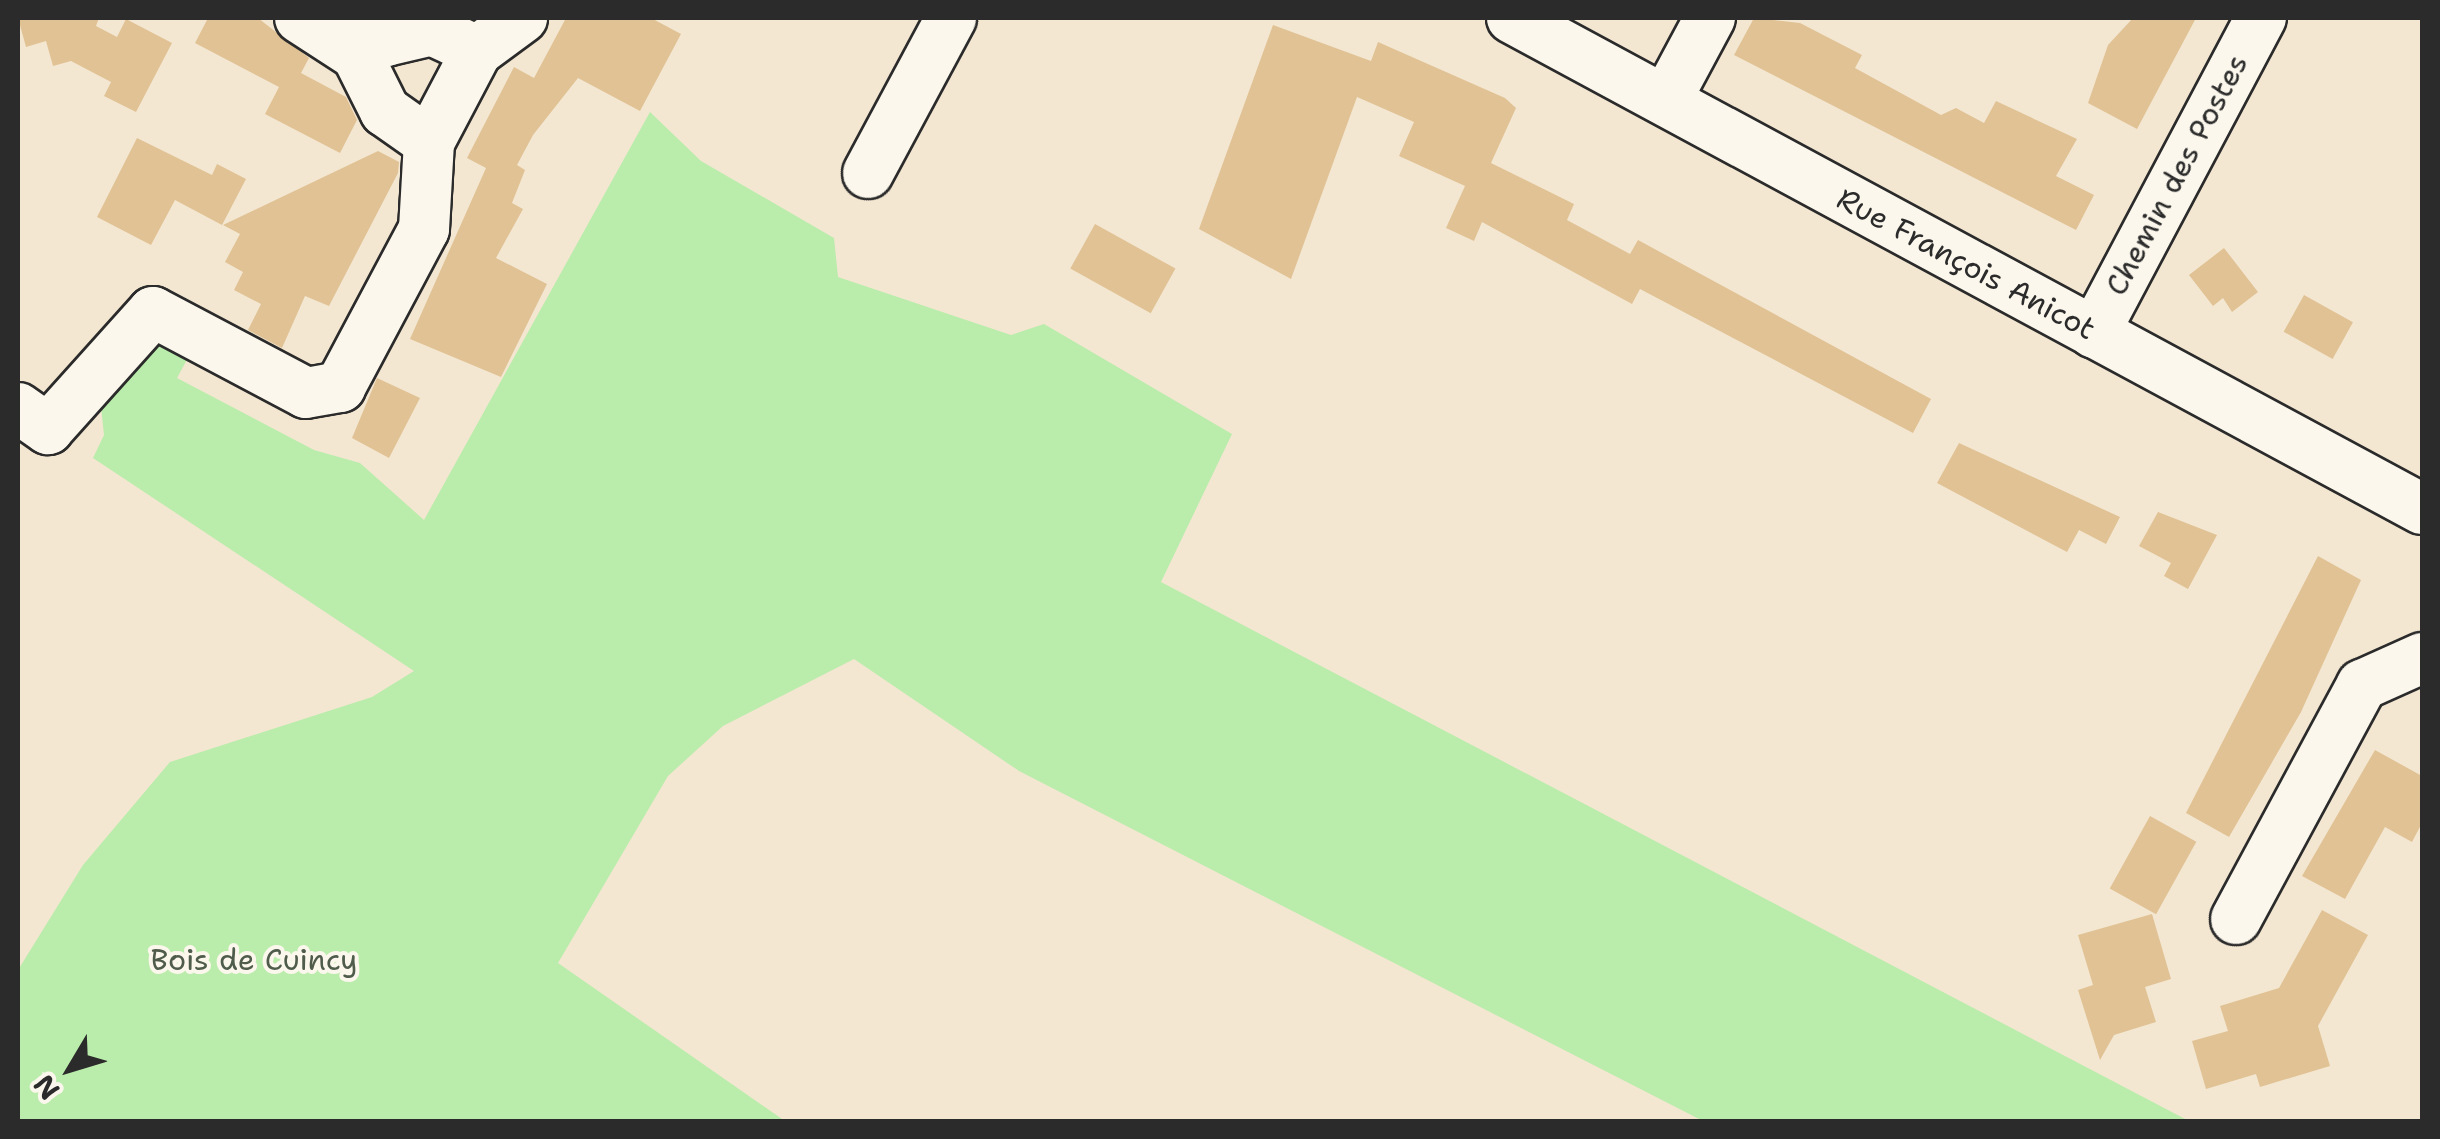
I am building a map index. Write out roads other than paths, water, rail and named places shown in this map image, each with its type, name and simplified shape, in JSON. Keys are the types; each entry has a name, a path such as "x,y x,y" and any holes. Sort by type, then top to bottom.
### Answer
{"street":[{"path":"33,418 153,312 306,392 340,387 424,229 429,142 477,52 522,18"},
{"path":"868,173 952,18"},
{"name":"Rue François Anicot","path":"1512,18 2422,508"},
{"path":"1666,100 1710,18"},
{"name":"Chemin des Postes","path":"2094,334 2261,18"},
{"path":"313,24 386,40 432,30 477,52"},
{"path":"313,24 357,55 385,111 429,142"},
{"path":"2236,919 2362,686 2422,658"}],"park label":[{"name":"Bois de Cuincy","path":"254,960"}]}
